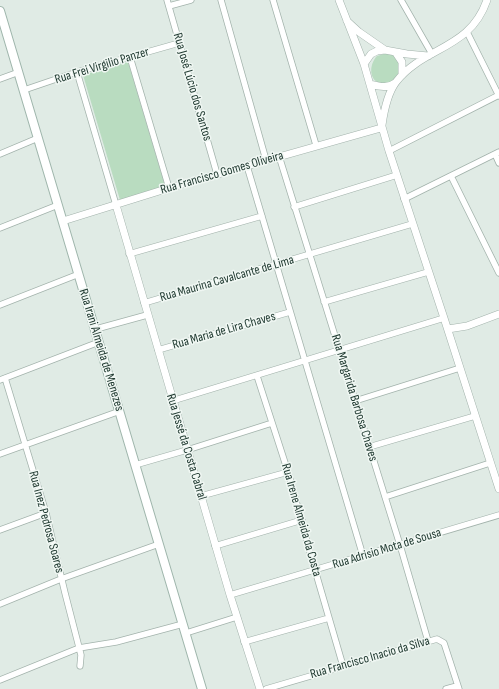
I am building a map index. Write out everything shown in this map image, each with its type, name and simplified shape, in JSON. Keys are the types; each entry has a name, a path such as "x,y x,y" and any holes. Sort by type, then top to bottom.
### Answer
{"main road":[{"name":"Rua Irani Almeida de Menezes","path":"0,11 96,329 135,465 184,624 202,689"}],"street":[{"path":"168,3 190,0"},
{"path":"220,0 266,160"},
{"path":"273,0 316,145"},
{"path":"339,0 364,64 381,128 448,329 499,489"},
{"path":"401,0 430,55"},
{"path":"370,84 392,86 414,65 457,40 476,23 487,0"},
{"name":"Rua José Lúcio dos Santos","path":"168,3 217,174"},
{"path":"346,20 385,50 396,53 430,55"},
{"path":"389,151 499,95 467,32"},
{"name":"Rua Frei Virgilio Panzer","path":"24,90 77,72 179,43"},
{"path":"364,64 371,54 377,51 385,50"},
{"path":"396,53 402,62 402,75"},
{"path":"130,57 169,188"},
{"path":"0,79 19,72"},
{"path":"77,72 116,205"},
{"path":"381,128 386,106 395,83"},
{"name":"Rua Francisco Gomes Oliveira","path":"63,221 316,145 381,128"},
{"path":"0,154 38,138"},
{"path":"404,199 497,153 499,163"},
{"name":"Rua Margarida Barbosa Chaves","path":"279,156 385,496 428,641"},
{"path":"247,166 363,556"},
{"path":"294,207 397,175"},
{"path":"451,176 499,273"},
{"path":"0,228 58,205"},
{"name":"Rua Jessé da Costa Cabral","path":"116,205 215,546 260,689"},
{"path":"129,254 262,216"},
{"name":"Rua Maurina Cavalcante de Lima","path":"144,303 412,224"},
{"path":"324,302 428,272"},
{"path":"0,305 79,274"},
{"name":"Rua Maria de Lira Chaves","path":"158,350 290,312"},
{"path":"448,329 467,326 499,314"},
{"path":"96,329 148,315"},
{"path":"172,401 444,318"},
{"path":"3,379 99,342"},
{"path":"355,401 460,368"},
{"name":"Rua Irene Almeida da Costa","path":"257,376 288,472 302,520 314,570 343,666"},
{"name":"Rua Inez Pedrosa Soares","path":"3,379 46,513 80,648 82,660 80,666"},
{"path":"0,454 120,411"},
{"path":"369,447 475,416"},
{"path":"135,465 272,423"},
{"path":"385,496 490,463"},
{"path":"201,496 288,472"},
{"path":"0,530 46,513"},
{"name":"Rua Adrisio Mota de Sousa","path":"230,595 499,515"},
{"path":"215,546 302,520"},
{"path":"0,604 62,579 159,544"},
{"path":"186,633 237,617"},
{"path":"244,642 329,618"},
{"path":"0,680 80,648 116,642 184,624"},
{"name":"Rua Francisco Inacio da Silva","path":"266,689 437,639 444,643 458,687"},
{"path":"446,689 458,687"}],"green space":[{"path":"387,53 397,57 402,72 393,83 378,83 372,76 372,63 377,56"},
{"path":"128,62 165,186 120,200 83,75"}]}
